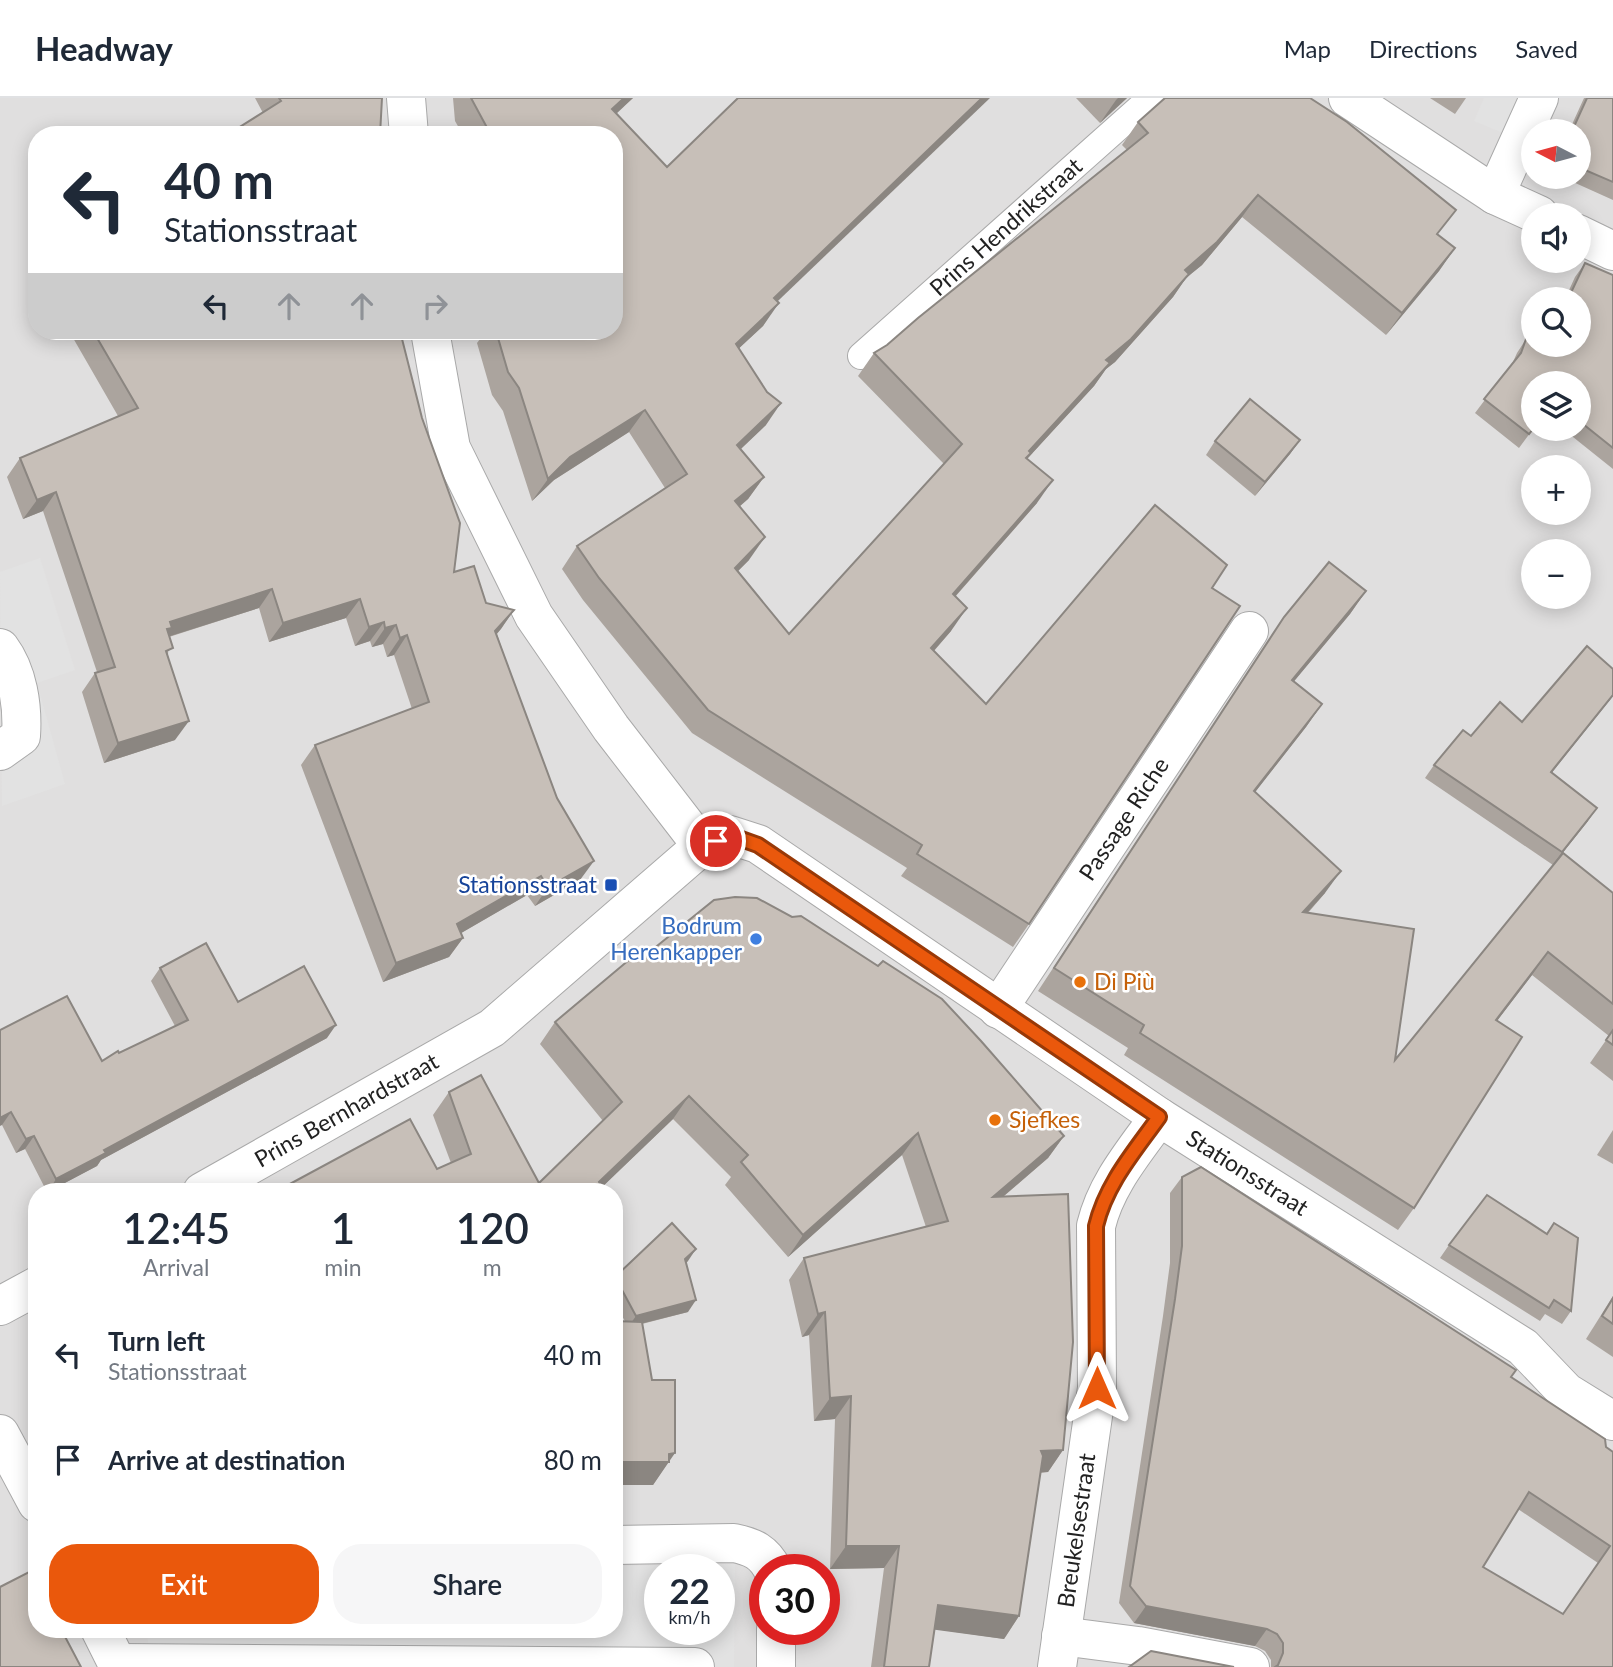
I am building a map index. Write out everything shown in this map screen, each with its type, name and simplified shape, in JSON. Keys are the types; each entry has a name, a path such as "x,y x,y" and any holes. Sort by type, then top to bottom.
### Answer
{"street":[{"path":"406,98 408,126"},
{"path":"1348,98 1495,195 1521,207"},
{"path":"1495,195 1539,98"},
{"path":"1591,240 1613,251"},
{"path":"432,340 451,448 534,615 611,728 702,846"},
{"name":"Passage Riche","path":"998,1009 1249,631"},
{"path":"0,648 10,661 23,713 21,736 0,751"},
{"name":"Stationsstraat","path":"702,846 730,835 758,845 1159,1117 1523,1347 1566,1392 1613,1421"},
{"name":"Prins Bernhardstraat","path":"218,1183 492,1028 702,846"},
{"name":"Breukelsestraat","path":"1059,1651 1097,1388 1096,1226 1101,1204 1115,1179 1159,1117"},
{"path":"0,1306 28,1291"},
{"path":"0,1434 28,1486"},
{"path":"623,1545 734,1543 753,1547 762,1554"},
{"path":"104,1638 118,1665 695,1667"},
{"path":"776,1645 776,1667"},
{"path":"1059,1651 1138,1646 1250,1667"}],"lane":[{"name":"Prins Hendrikstraat","path":"862,356 1151,98"}],"shaded area":[{"path":"0,98 1613,98 1613,1667 0,1667"},
{"path":"1484,98 1519,98 1503,133 1474,121"},
{"path":"40,558 75,670 37,683 65,784 2,806 0,572"},
{"path":"623,1566 644,1566 644,1645 734,1645 734,1667 178,1667 148,1643 148,1638 623,1638"}],"building":[{"path":"279,98 382,98 380,126 241,126 281,101"},
{"path":"471,98 624,98 612,109 667,167 738,98 982,98 774,298 779,303 736,344 767,392 781,403 737,445 764,477 735,501 765,537 735,568 789,634 962,444 874,353 1148,133 1138,122 1165,98 1310,98 1347,122 1456,210 1437,234 1455,248 1402,313 1258,195 1217,242 1185,270 1189,274 1131,339 1106,360 1110,363 1029,451 1031,453 1026,458 1053,480 953,594 967,608 931,648 986,704 1155,505 1227,565 1212,588 1240,606 1029,924 917,854 922,845 708,710 599,578 577,546 687,474 645,410 570,457 548,479 519,388 508,372 499,340 623,340 623,126 486,126"},
{"path":"1587,98 1613,98 1613,182 1591,173 1591,119 1577,119"},
{"path":"1591,266 1613,275 1613,448 1591,430 1591,371 1521,371 1521,428 1484,399 1521,353 1521,357 1591,357 1591,287 1574,287 1580,273 1591,273"},
{"path":"98,340 402,340 422,418 460,523 454,572 474,566 486,603 514,610 495,631 557,798 594,861 548,887 541,876 457,924 463,938 396,963 315,745 429,702 407,635 400,638 396,625 385,628 384,622 369,627 360,599 283,623 272,589 170,622 172,628 167,629 173,648 166,651 189,721 118,743 95,673 115,667 56,492 37,500 20,458 138,408"},
{"path":"1250,399 1300,440 1265,482 1215,441"},
{"path":"1329,562 1366,591 1292,680 1322,704 1254,791 1341,871 1303,912 1414,929 1395,1060 1563,853 1613,893 1613,1004 1548,952 1496,1020 1522,1037 1414,1208 1140,1033 1144,1025 1054,968 1284,617"},
{"path":"1587,646 1613,669 1613,695 1551,772 1597,808 1562,852 1434,765 1463,730 1471,736 1500,702 1522,722"},
{"path":"757,898 792,917 801,916 878,966 883,961 942,999 1064,1136 993,1197 1068,1194 1073,1342 1063,1450 1041,1451 1043,1456 1019,1616 938,1605 929,1667 884,1667 899,1546 846,1546 851,1396 830,1398 825,1312 818,1314 804,1258 948,1221 918,1133 803,1235 741,1162 748,1155 689,1096 600,1183 539,1183 622,1102 555,1022 642,949 652,950 714,900"},
{"path":"206,943 238,1002 304,966 336,1025 104,1150 106,1153 56,1179 34,1136 26,1139 11,1112 0,1118 0,1030 67,996 102,1061 118,1051 119,1053 188,1020 160,968"},
{"path":"1613,1030 1613,1045 1606,1040"},
{"path":"481,1075 539,1183 292,1183 410,1119 437,1169 471,1154 449,1092"},
{"path":"1201,1167 1516,1370 1511,1377 1605,1439 1606,1447 1613,1452 1613,1667 1275,1667 1283,1653 1283,1643 1277,1634 1267,1629 1146,1606 1130,1586 1182,1246 1182,1177","holes":["1529,1492 1610,1546 1563,1614 1483,1567"]},
{"path":"1487,1195 1547,1234 1554,1223 1578,1238 1571,1311 1554,1300 1549,1308 1449,1245"},
{"path":"672,1223 696,1249 685,1259 696,1300 636,1316 623,1292 623,1269"},
{"path":"1613,1298 1613,1324 1602,1316"},
{"path":"623,1321 642,1322 652,1380 675,1380 675,1453 669,1454 669,1462 623,1462"},
{"path":"28,1573 28,1638 66,1638 81,1667 0,1667 0,1587"},
{"path":"1151,1651 1234,1667 1129,1667"}],"place":[{"name":"Stationsstraat","path":"611,885"},
{"name":"Bodrum Herenkapper","path":"756,939"},
{"name":"Di Più","path":"1080,982"},
{"name":"Sjefkes","path":"995,1120"}],"route":[{"path":"716,841 730,835 758,845 1159,1117 1115,1179 1101,1204 1096,1226 1097,1388"}]}
